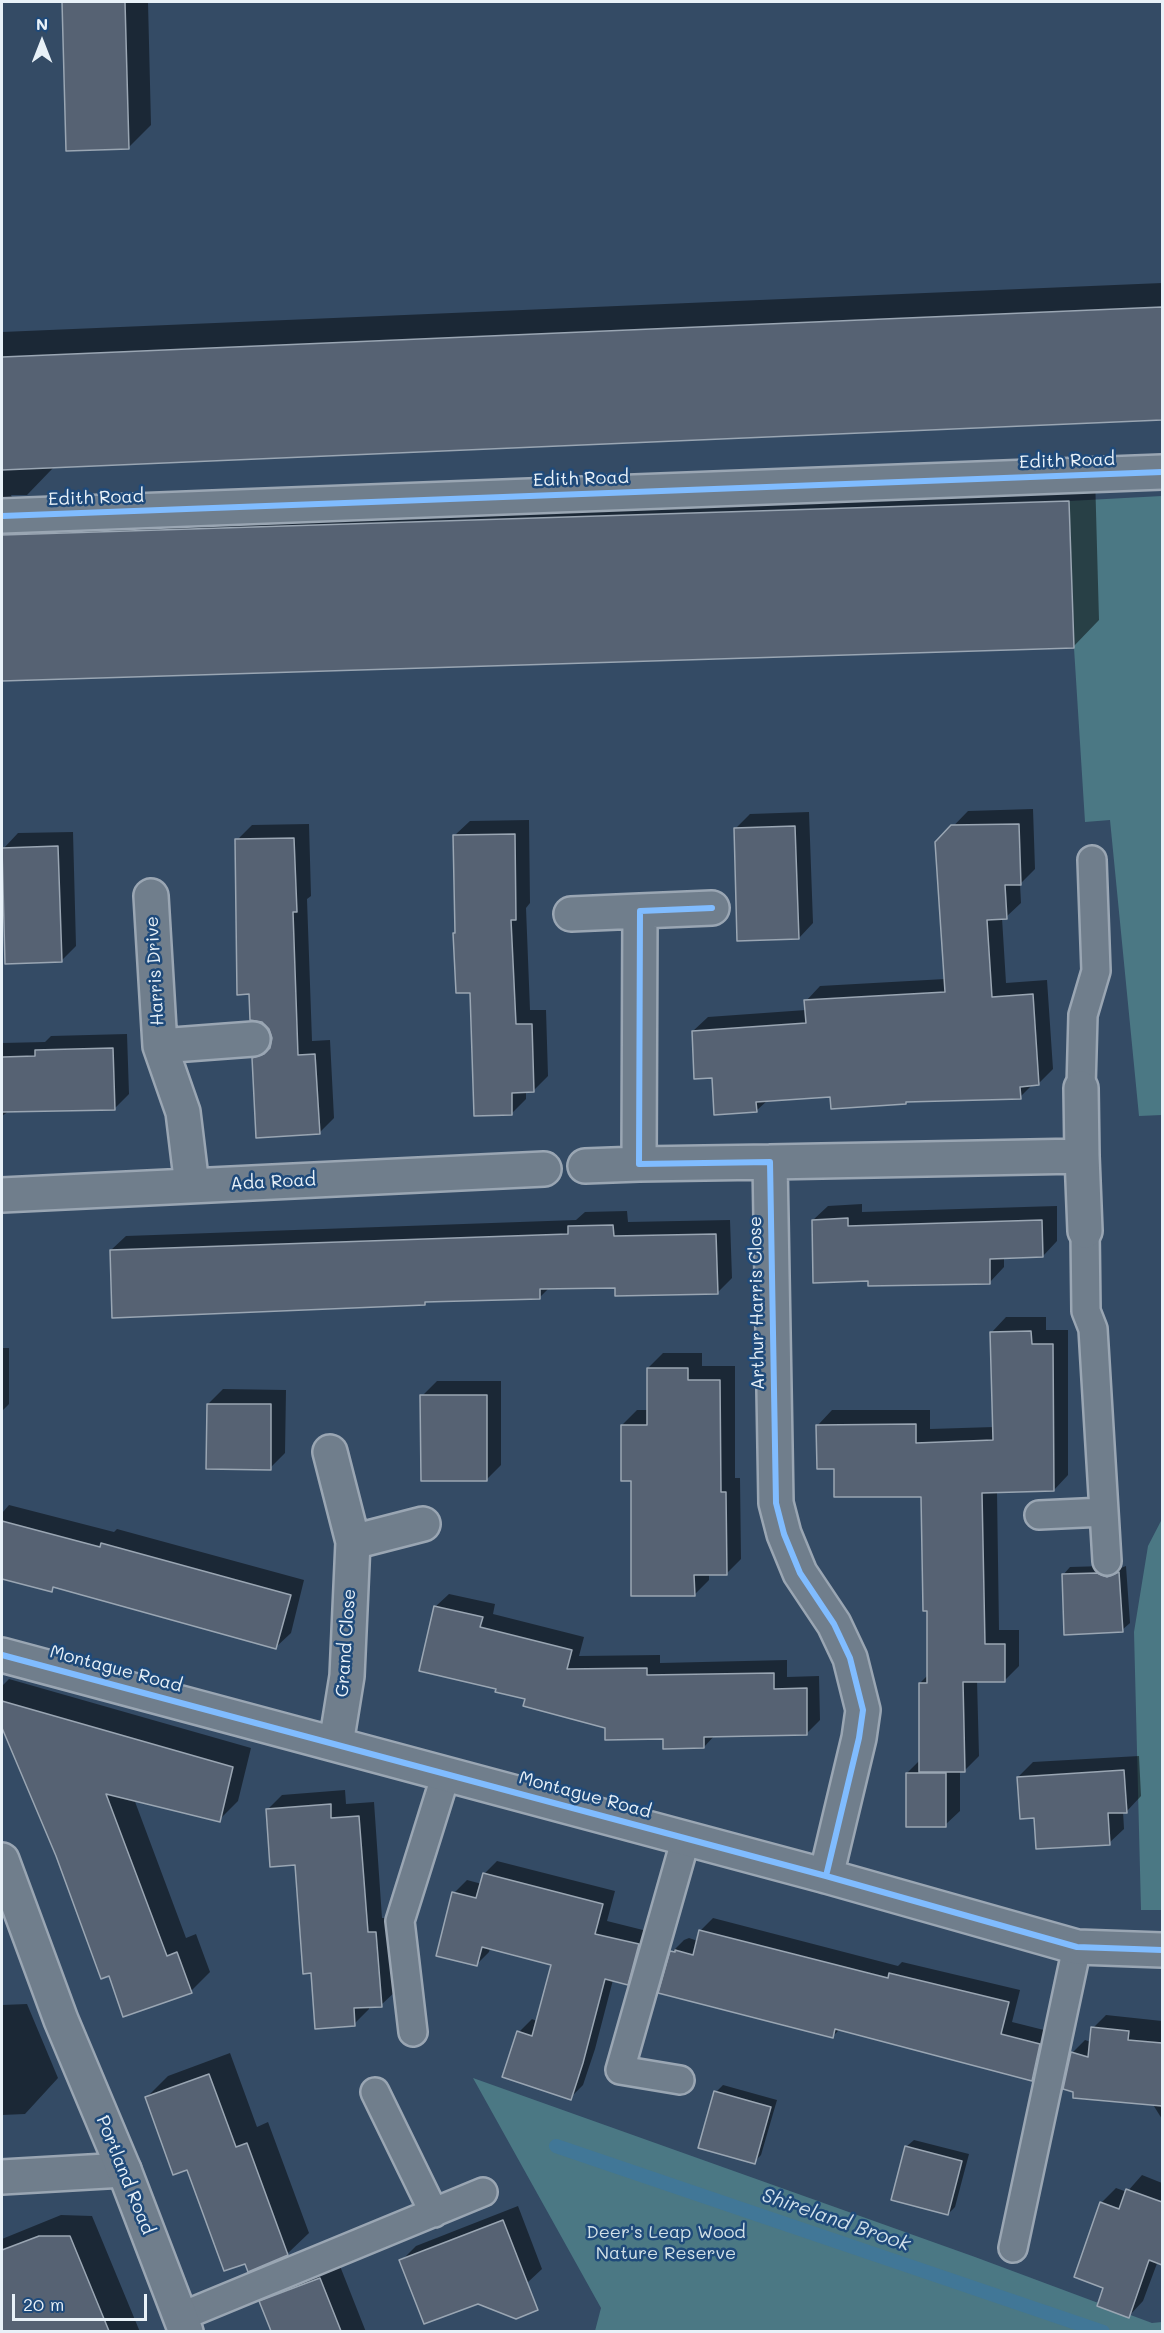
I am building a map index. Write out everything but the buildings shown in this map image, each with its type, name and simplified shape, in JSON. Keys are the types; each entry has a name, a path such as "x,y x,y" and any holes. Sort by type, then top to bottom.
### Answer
{"street":[{"name":"Edith Road","path":"2,516 1162,472"},
{"name":"Harris Drive","path":"151,896 160,1046 183,1112 192,1186"},
{"path":"571,914 712,908"},
{"path":"639,1164 640,911"},
{"name":"Harris Drive","path":"160,1046 253,1039"},
{"path":"1081,1088 1086,1231"},
{"path":"585,1167 639,1164 1082,1156"},
{"name":"Arthur Harris Close","path":"770,1162 776,1503 784,1534 800,1573 834,1624 850,1658 863,1710 859,1738 826,1876"},
{"name":"Ada Road","path":"2,1195 544,1169"},
{"name":"Grand Close","path":"330,1452 352,1542 347,1676 336,1744"},
{"path":"352,1542 423,1524"},
{"name":"Montague Road","path":"2,1655 826,1876 1077,1947 1162,1950"},
{"name":"Portland Road","path":"2,1860 61,2020 124,2170 183,2324"},
{"path":"2,2177 124,2170"}],"lane":[{"path":"1081,1088 1083,1015 1096,971 1092,860"},
{"path":"1086,1231 1086,1311 1093,1329 1107,1561"},
{"path":"1039,1515 1104,1512"},
{"path":"413,2032 400,1921 446,1773"},
{"path":"680,2080 620,2070 686,1838"},
{"path":"1013,2248 1077,1947"},
{"path":"375,2092 434,2213"},
{"path":"183,2324 483,2192"}],"green space":[{"path":"1162,496 1162,1115 1139,1116 1110,820 1085,822 1074,648 1069,501"},
{"path":"1162,1519 1162,1910 1141,1910 1134,1632 1148,1546"},
{"name":"Deer's Leap Wood Nature Reserve","path":"473,2078 975,2257 1152,2323 1162,2322 1162,2331 595,2331 601,2308"}],"waterway":[{"name":"Shireland Brook","path":"556,2146 1103,2332"}],"cycle path":[{"path":"2,516 1162,472"},
{"path":"712,908 640,911 639,1164 770,1162 776,1503 784,1534 800,1573 834,1624 850,1658 863,1710 859,1738 826,1876"},
{"path":"2,1655 826,1876 1077,1947 1162,1950"}]}
